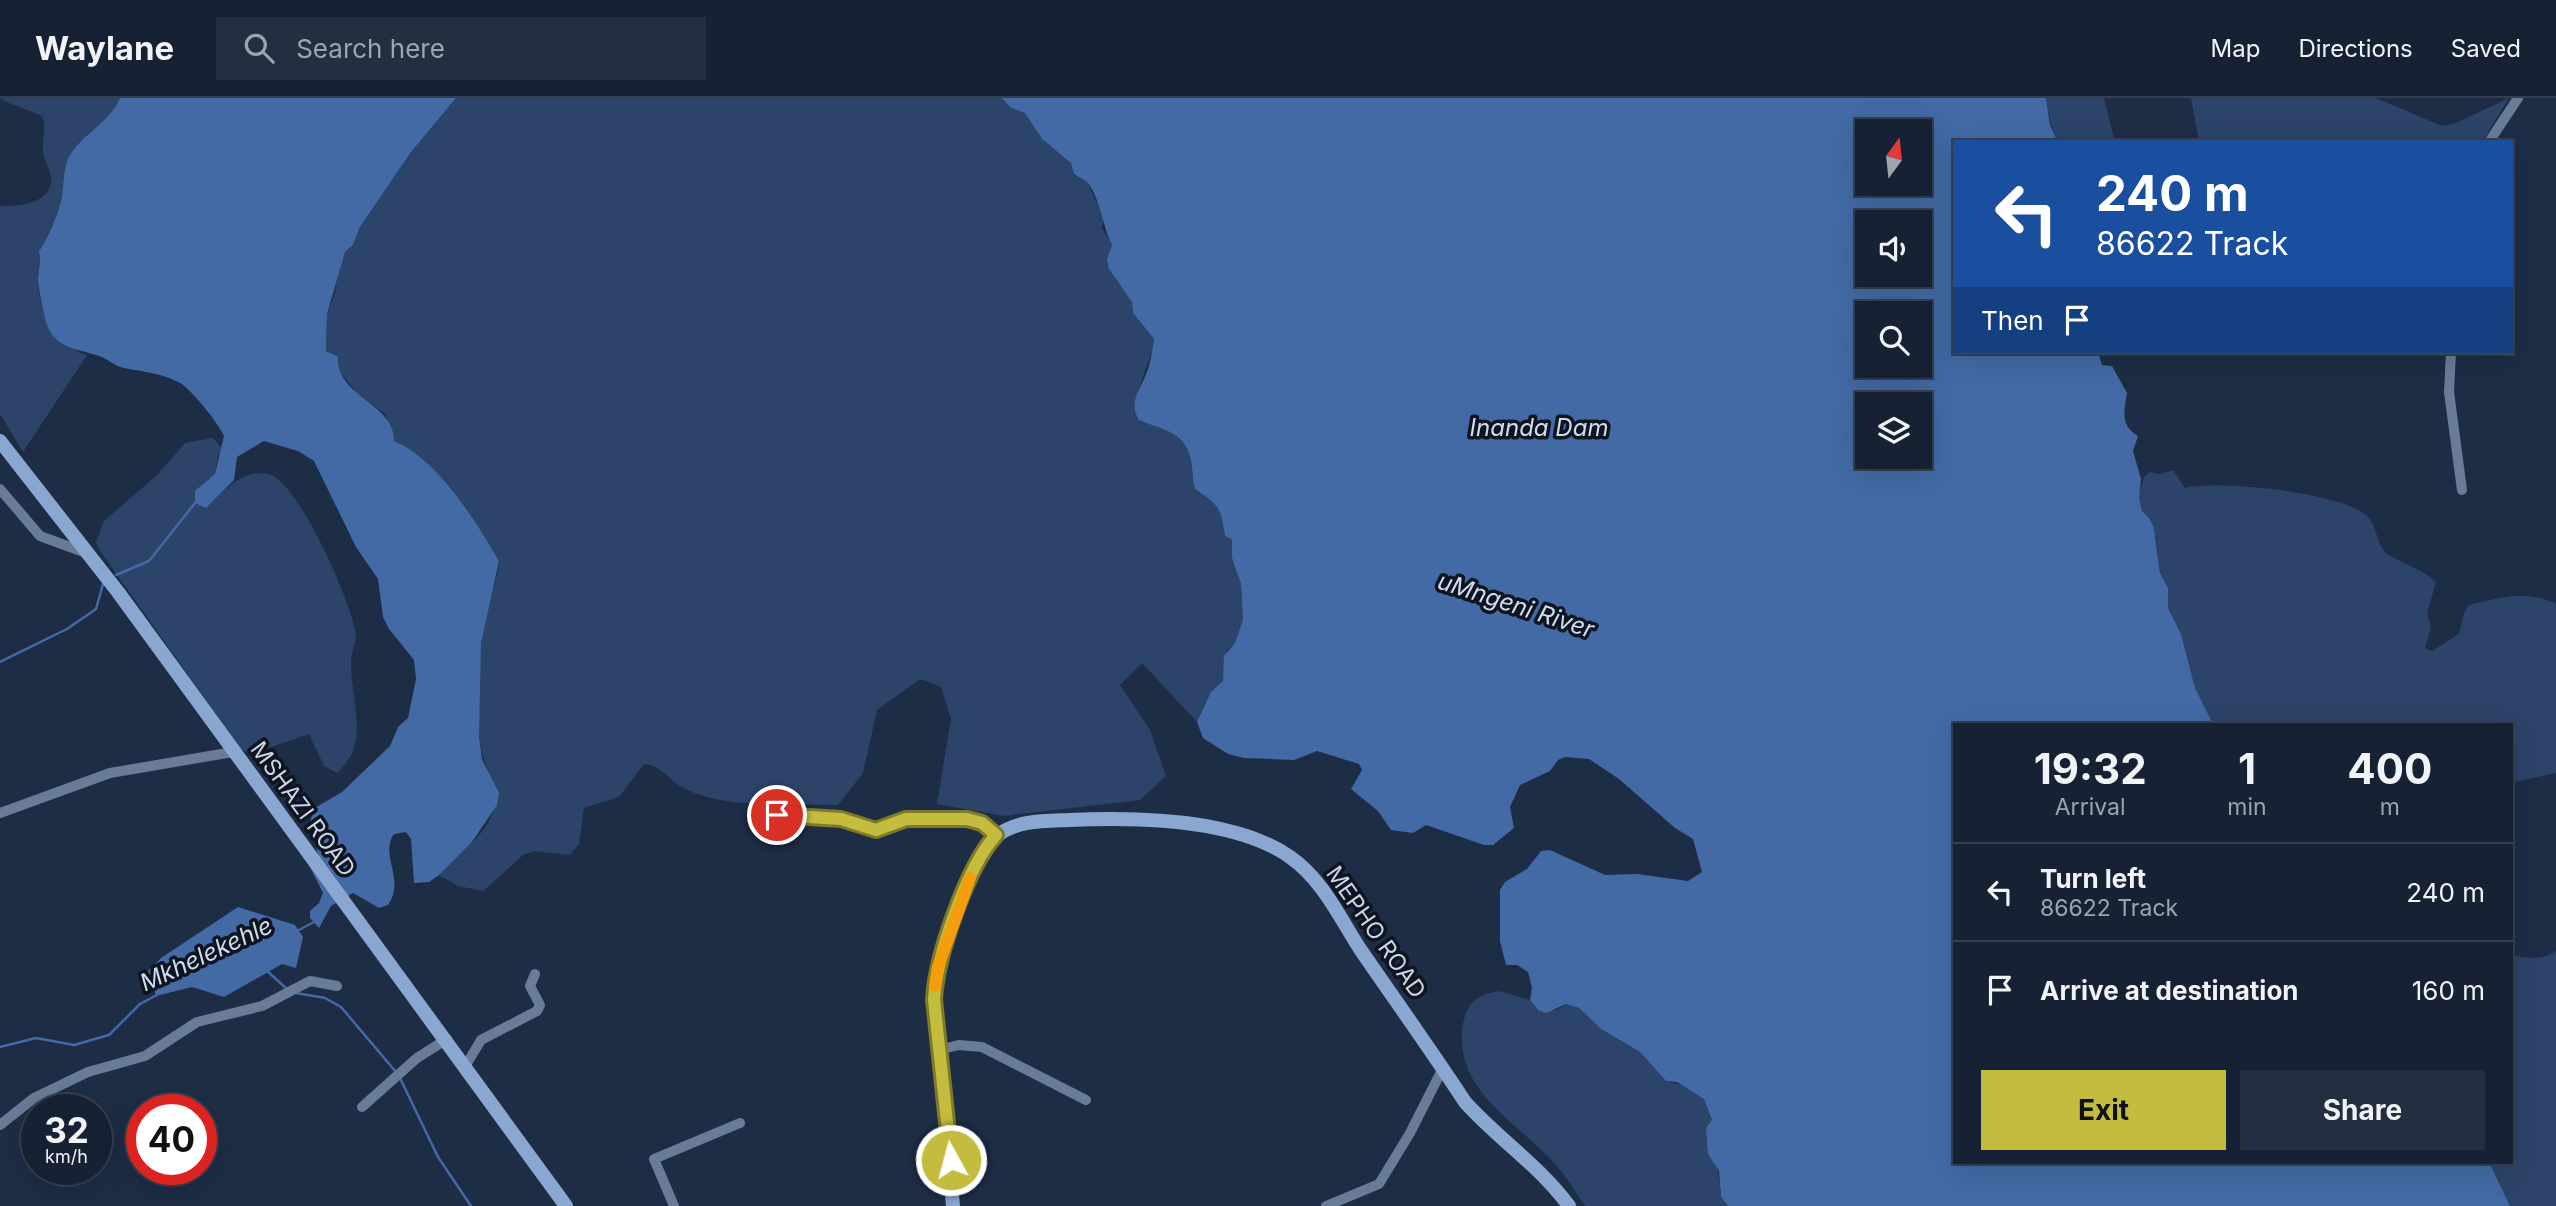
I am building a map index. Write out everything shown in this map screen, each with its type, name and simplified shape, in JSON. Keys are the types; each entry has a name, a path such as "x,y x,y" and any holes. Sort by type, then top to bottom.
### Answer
{"street":[{"path":"2490,140 2518,98"},
{"path":"2451,354 2449,392 2462,489"},
{"name":"MSHAZI ROAD","path":"0,441 89,554 297,840 447,1038 566,1206"},
{"path":"0,489 40,536 89,554"},
{"path":"0,813 110,773 233,752"},
{"path":"757,814 841,819 876,830 906,819 967,819 982,823 996,835 973,870 938,967 934,1000 953,1206"},
{"name":"MEPHO ROAD","path":"996,835 1034,822 1142,818 1240,835 1271,846 1292,858 1313,879 1465,1102 1487,1126 1510,1142 1550,1180 1569,1206"},
{"path":"466,1065 481,1040 539,1008 530,986 535,974"},
{"path":"0,1125 34,1098 88,1072 145,1056 197,1022 262,1006 310,981 337,986"},
{"path":"362,1107 417,1058 447,1038"},
{"path":"938,1050 959,1045 982,1047 1086,1100"},
{"path":"1326,1206 1379,1184 1410,1133 1443,1068"},
{"path":"674,1206 653,1159 689,1141 740,1123"}],"shaded area":[{"path":"0,98 120,98 110,114 70,155 60,203 39,252 38,286 47,326 80,353 87,355 23,452 0,414 0,206 34,202 47,193 51,177 43,153 43,117"},
{"path":"456,98 1002,98 1025,113 1042,139 1072,163 1074,175 1088,183 1104,218 1102,228 1112,245 1109,269 1132,302 1133,313 1154,339 1137,398 1139,420 1171,433 1184,443 1191,460 1195,488 1211,499 1224,518 1224,525 1232,539 1232,558 1241,584 1243,620 1235,643 1227,651 1223,681 1212,692 1197,722 1142,663 1120,685 1150,730 1166,776 1140,800 1004,816 937,804 951,719 941,687 920,679 877,710 863,773 838,805 760,804 721,800 685,789 661,771 644,764 619,797 584,808 579,844 570,855 534,851 523,855 483,891 458,886 439,875 482,832 492,814 494,804 493,784 480,746 479,690 483,627 499,561 440,476 410,449 394,441 385,414 357,393 340,372 338,363 326,351 327,314 335,293 338,267 345,252 353,245 360,227 411,152"},
{"path":"2046,98 2104,98 2114,140 2057,140 2051,125"},
{"path":"2191,98 2376,98 2442,126 2456,123 2509,98 2483,140 2199,140"},
{"path":"213,438 222,448 218,455 215,475 206,481 206,508 233,483 249,475 268,474 280,481 308,520 335,572 345,598 356,635 351,672 357,730 353,751 338,773 324,766 309,734 250,754 240,748 96,542 104,521 157,475 185,443"},
{"path":"2173,470 2185,488 2225,486 2281,490 2336,501 2356,509 2369,518 2379,542 2389,555 2436,582 2427,613 2431,627 2425,648 2432,651 2459,634 2464,613 2469,605 2523,596 2545,599 2556,604 2556,773 2513,783 2513,723 2212,723 2195,688 2181,634 2168,608 2168,588 2160,573 2156,539 2150,519 2142,511 2138,498 2144,477 2150,472 2160,474"},
{"path":"2556,951 2556,1206 2510,1206 2490,1164 2513,1164 2513,955 2528,958"},
{"path":"1499,991 1530,1000 1538,1010 1557,1010 1566,1004 1579,1008 1601,1029 1640,1052 1666,1081 1683,1085 1704,1099 1712,1120 1721,1197 1728,1206 1585,1206 1557,1166 1492,1104 1468,1069 1462,1048 1463,1024 1467,1010 1479,997"}],"water":[{"path":"120,98 456,98 411,152 360,227 353,245 345,252 327,314 326,351 338,357 340,371 346,382 385,417 392,428 394,441 410,449 440,476 499,561 481,643 479,737 482,759 499,793 497,805 472,842 429,882 414,883 411,839 406,832 394,834 389,850 394,886 388,905 379,908 353,893 331,906 319,928 310,918 310,911 319,903 323,893 310,867 318,854 310,825 313,809 342,792 390,746 398,727 408,718 416,679 414,660 389,629 383,617 378,579 356,547 314,461 298,451 264,441 237,457 234,480 206,508 195,503 195,491 215,474 224,436 205,408 185,387 174,380 120,367 99,356 62,344 51,333 39,287 39,251 58,210 70,155 110,114"},
{"name":"Inanda Dam","path":"1002,98 2046,98 2050,125 2057,140 1953,140 1953,354 2099,354 2102,365 2112,366 2127,393 2124,412 2126,423 2138,436 2133,451 2141,479 2139,499 2142,511 2150,519 2154,529 2160,573 2168,588 2168,608 2181,634 2195,688 2212,723 1953,723 1953,1164 2490,1164 2510,1206 1728,1206 1721,1197 1719,1171 1708,1154 1706,1128 1712,1120 1704,1099 1677,1082 1666,1081 1640,1052 1601,1029 1579,1008 1566,1004 1546,1013 1538,1010 1530,1000 1532,988 1528,972 1517,965 1506,965 1500,941 1500,890 1505,882 1527,869 1541,851 1550,850 1605,875 1637,874 1688,881 1702,872 1693,839 1675,828 1619,779 1589,759 1565,757 1558,760 1550,771 1520,785 1510,807 1514,828 1493,845 1484,845 1426,825 1413,833 1391,830 1378,811 1351,789 1362,770 1359,764 1317,751 1294,760 1244,758 1228,754 1203,738 1197,722 1211,692 1223,681 1224,656 1235,643 1243,620 1241,584 1232,558 1232,539 1225,536 1218,508 1195,489 1191,460 1184,443 1171,433 1139,420 1135,401 1148,368 1154,339 1133,313 1132,302 1109,269 1107,259 1112,245 1092,189 1087,182 1074,174 1071,163 1042,139 1025,113 1010,107"},
{"path":"238,907 295,925 303,937 296,968 282,964 224,997 192,987 156,996 148,971 161,958"}],"waterway":[{"path":"116,575 149,561 195,503"},
{"path":"0,662 67,629 96,609 103,584"},
{"name":"Mkhelekehle","path":"297,931 314,922"},
{"path":"266,970 287,989"},
{"path":"296,993 325,998 341,1007 396,1072"},
{"name":"Mkhelekehle","path":"0,1047 36,1038 74,1045 109,1035 140,1004 157,995"},
{"path":"400,1078 438,1157 471,1206"}],"slow traffic":[{"path":"935,986 938,967 970,878"}],"route":[{"path":"777,815 841,819 876,830 906,819 967,819 982,823 996,835 979,857 973,870 935,980 934,1000 951,1160"}],"water label":[{"name":"uMngeni River","path":"1516,605"}]}
